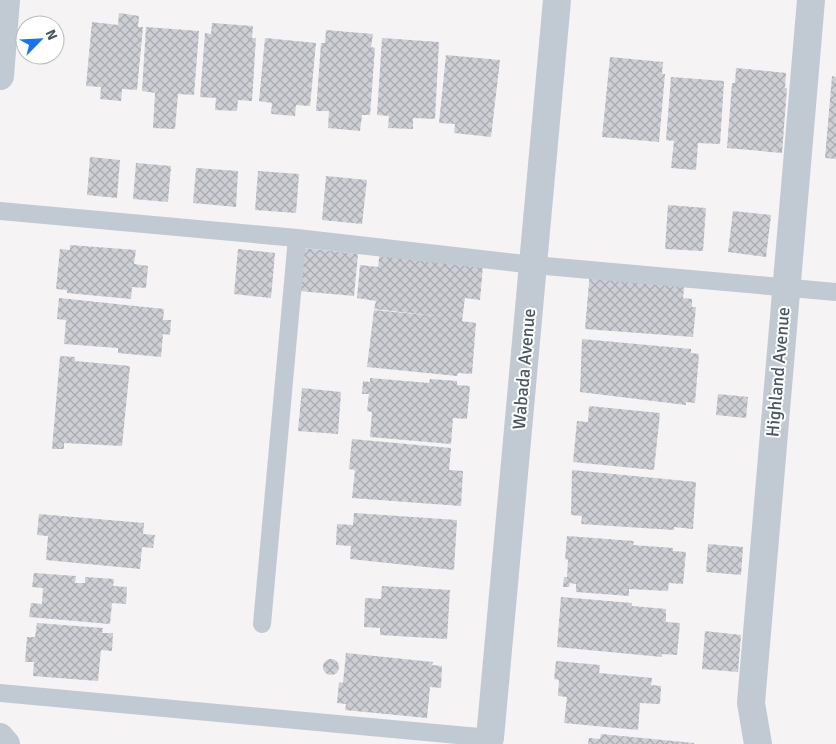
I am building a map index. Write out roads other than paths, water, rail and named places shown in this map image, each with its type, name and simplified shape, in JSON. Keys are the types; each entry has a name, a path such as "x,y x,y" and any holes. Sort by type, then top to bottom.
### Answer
{"street":[{"path":"0,76 6,0"},
{"name":"Wabada Avenue","path":"491,741 557,0"},
{"name":"Highland Avenue","path":"758,744 750,703 812,0"},
{"path":"0,737 6,744"}],"lane":[{"path":"0,211 297,238 534,265 836,292"},
{"path":"262,624 297,238"},
{"path":"0,693 491,741"}]}
